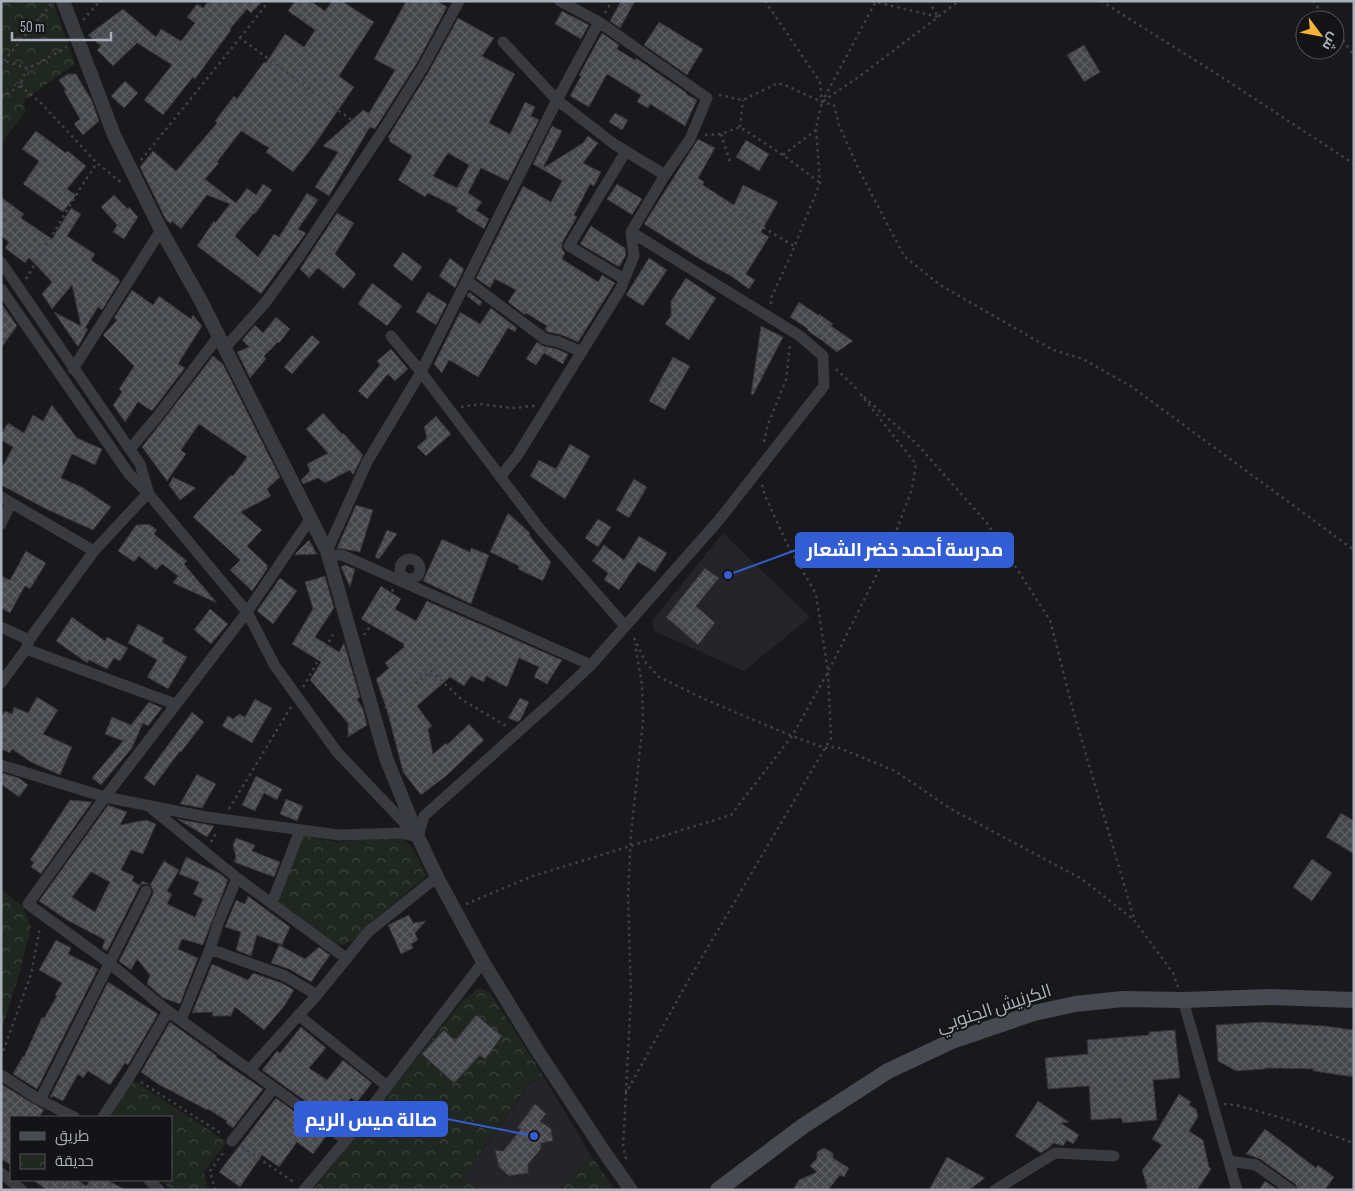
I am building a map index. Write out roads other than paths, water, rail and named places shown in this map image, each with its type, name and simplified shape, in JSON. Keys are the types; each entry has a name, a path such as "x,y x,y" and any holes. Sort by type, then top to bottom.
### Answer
{"main road":[{"name":"الكرنيش الجنوبي","path":"718,1190 803,1126 888,1071 952,1040 1034,1013 1075,1004 1123,999 1183,1000 1271,997 1354,1000"}],"street":[{"path":"63,1 114,134 161,230 201,302 327,553 356,648 386,758 418,837 437,877 483,962 542,1058 631,1190"},
{"path":"130,449 221,343 265,303 377,139 423,66 459,1"},
{"path":"500,477 517,456 620,290 634,256 631,232 665,174 692,135 707,98 599,22 560,1"},
{"path":"327,553 367,462 421,372 557,100 599,22"},
{"path":"503,42 557,100 614,144 665,174"},
{"path":"624,279 569,246 626,152"},
{"path":"74,369 161,230"},
{"path":"418,837 424,816 591,665 719,520 824,386 823,356 800,336 631,232"},
{"path":"1,262 140,464 148,493"},
{"path":"467,281 546,339 559,342 582,352"},
{"path":"1,289 129,474 148,493 246,612 275,666 336,752 418,837"},
{"path":"391,336 421,372 540,529 626,626"},
{"path":"1,683 94,551 148,493"},
{"path":"1,524 6,500 94,551"},
{"path":"311,518 246,612 175,704 28,904 109,963 168,1011 346,1140"},
{"path":"327,553 342,555 402,579 591,665"},
{"path":"1,627 28,644 175,704"},
{"path":"1,765 106,797 223,819 339,835 401,833 418,837"},
{"path":"148,805 237,878 346,958"},
{"path":"272,904 300,830"},
{"path":"249,1070 316,995 368,932 437,877"},
{"path":"181,1020 237,878"},
{"path":"40,1100 146,891"},
{"path":"210,949 285,976 316,995"},
{"path":"304,1189 346,1140 483,962"},
{"path":"1183,1000 1237,1190"},
{"path":"104,1116 168,1011"},
{"path":"298,1015 387,1086"},
{"path":"1,1075 40,1100 72,1116"},
{"path":"232,1140 274,1088"},
{"path":"995,1190 1055,1153 1114,1156"},
{"path":"1229,1161 1256,1165 1290,1190"},
{"path":"11,1181 22,1190"},
{"path":"150,1181 159,1190"}],"place":[{"name":"مدرسة أحمد خضر الشعار","path":"728,575"},
{"name":"صالة ميس الريم","path":"534,1136"}]}
